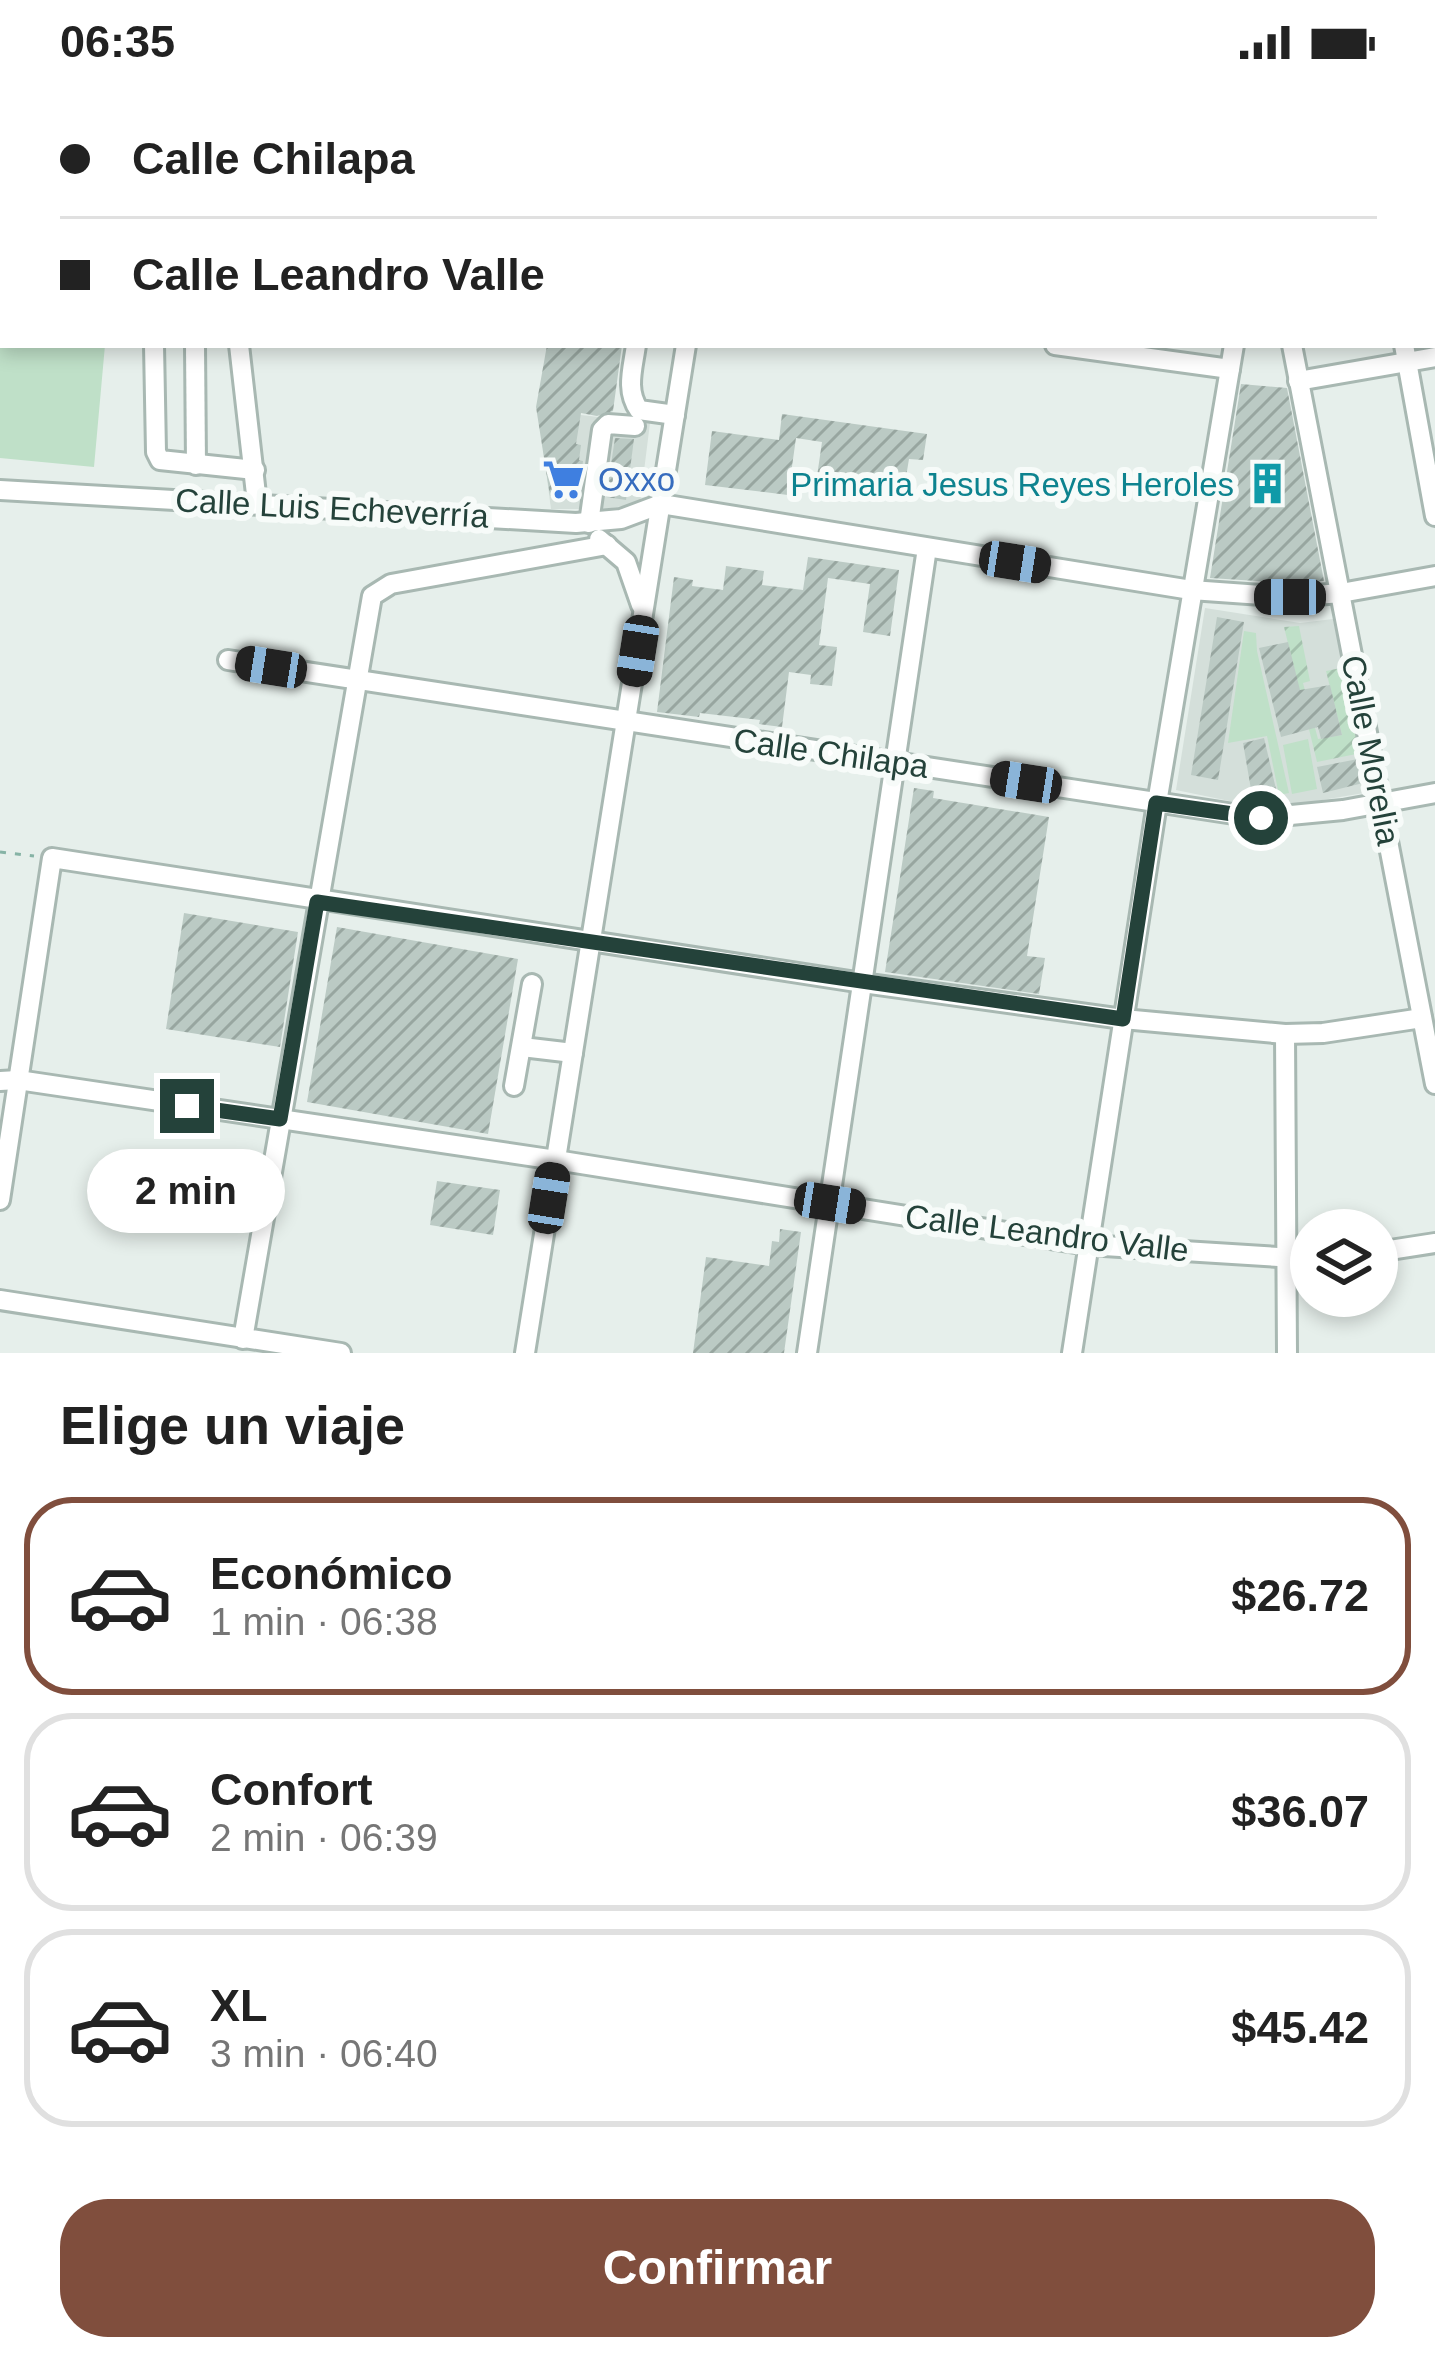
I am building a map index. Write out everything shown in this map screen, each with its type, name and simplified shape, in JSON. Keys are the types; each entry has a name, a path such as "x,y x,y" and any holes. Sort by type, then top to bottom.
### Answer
{"street":[{"path":"154,348 160,460 255,470"},
{"path":"195,348 196,465"},
{"path":"239,348 257,503"},
{"path":"636,348 632,400 639,410 675,416"},
{"path":"525,1353 686,348"},
{"path":"1077,348 1230,369"},
{"path":"1072,1353 1156,803 1234,348"},
{"name":"Calle Morelia","path":"1292,348 1435,1084"},
{"path":"1298,381 1406,354 1435,357"},
{"path":"1406,354 1435,516"},
{"path":"153,394 194,403"},
{"path":"635,426 619,423 602,430 583,523 626,562 644,615"},
{"name":"Calle Luis Echeverría","path":"0,490 583,523 622,519 661,504"},
{"path":"661,504 1192,590 1265,597 1341,593 1435,576"},
{"path":"243,1339 372,596 391,584 607,544"},
{"path":"807,1353 927,548"},
{"name":"Calle Chilapa","path":"228,660 1261,818 1435,793"},
{"path":"0,1199 9,1080 52,858 317,902 1123,1019 1285,1034 1422,1018"},
{"path":"514,1086 532,984"},
{"path":"1285,1034 1287,1353"},
{"path":"522,1047 573,1053"},
{"name":"Calle Leandro Valle","path":"9,1080 556,1160 1088,1245 1290,1259"},
{"path":"1398,1249 1435,1243"},
{"path":"0,1300 341,1353"}],"path":[{"path":"0,852 52,858"}],"shaded area":[{"path":"538,410 650,423 640,503 606,509 551,509"},
{"path":"1205,608 1300,623 1333,619 1370,792 1268,809 1176,790"}],"green space":[{"path":"0,348 105,348 94,467 0,458"},
{"path":"1299,626 1310,681 1303,683 1318,739 1342,735 1326,671 1346,667 1361,753 1317,762 1284,627"},
{"path":"1244,631 1256,633 1289,793 1279,795 1267,736 1228,743"},
{"path":"1308,739 1317,789 1292,794 1283,745"}],"building":[{"path":"546,348 622,348 613,411 597,416 581,413 576,444 581,445 579,460 583,461 578,500 550,496 536,407"},
{"name":"Primaria Jesus Reyes Heroles","path":"1241,384 1287,388 1324,581 1210,578"},
{"path":"782,414 927,434 923,460 909,459 905,483 838,474 836,493 815,490 822,442 796,438 788,495 705,485 712,431 779,440"},
{"path":"615,438 634,439 626,500 606,497"},
{"path":"808,557 899,570 890,636 863,632 870,584 828,578 819,645 837,647 832,686 810,684 811,675 789,672 782,727 759,724 760,720 657,712 674,577 693,580 692,586 723,590 726,566 764,571 762,585 803,590"},
{"path":"1217,617 1244,622 1218,780 1191,775"},
{"path":"1288,642 1300,690 1330,685 1342,735 1321,739 1318,727 1281,737 1259,648"},
{"path":"1264,738 1279,802 1265,804 1253,801 1243,743"},
{"path":"1358,759 1363,783 1323,793 1317,767"},
{"path":"914,788 934,791 933,798 1049,817 1027,956 1045,958 1039,994 885,972"},
{"path":"184,913 298,932 280,1047 166,1029"},
{"path":"337,927 518,959 488,1134 307,1102"},
{"path":"437,1181 500,1190 493,1235 430,1225"},
{"path":"780,1229 801,1232 784,1353 693,1353 706,1257 769,1266 772,1241 779,1242"}],"place":[{"name":"Oxxo","path":"564,479"},
{"name":"Primaria Jesus Reyes Heroles","path":"1268,484"}],"route":[{"path":"187,1106 280,1119 317,902 1123,1019 1156,803 1261,818"}]}
